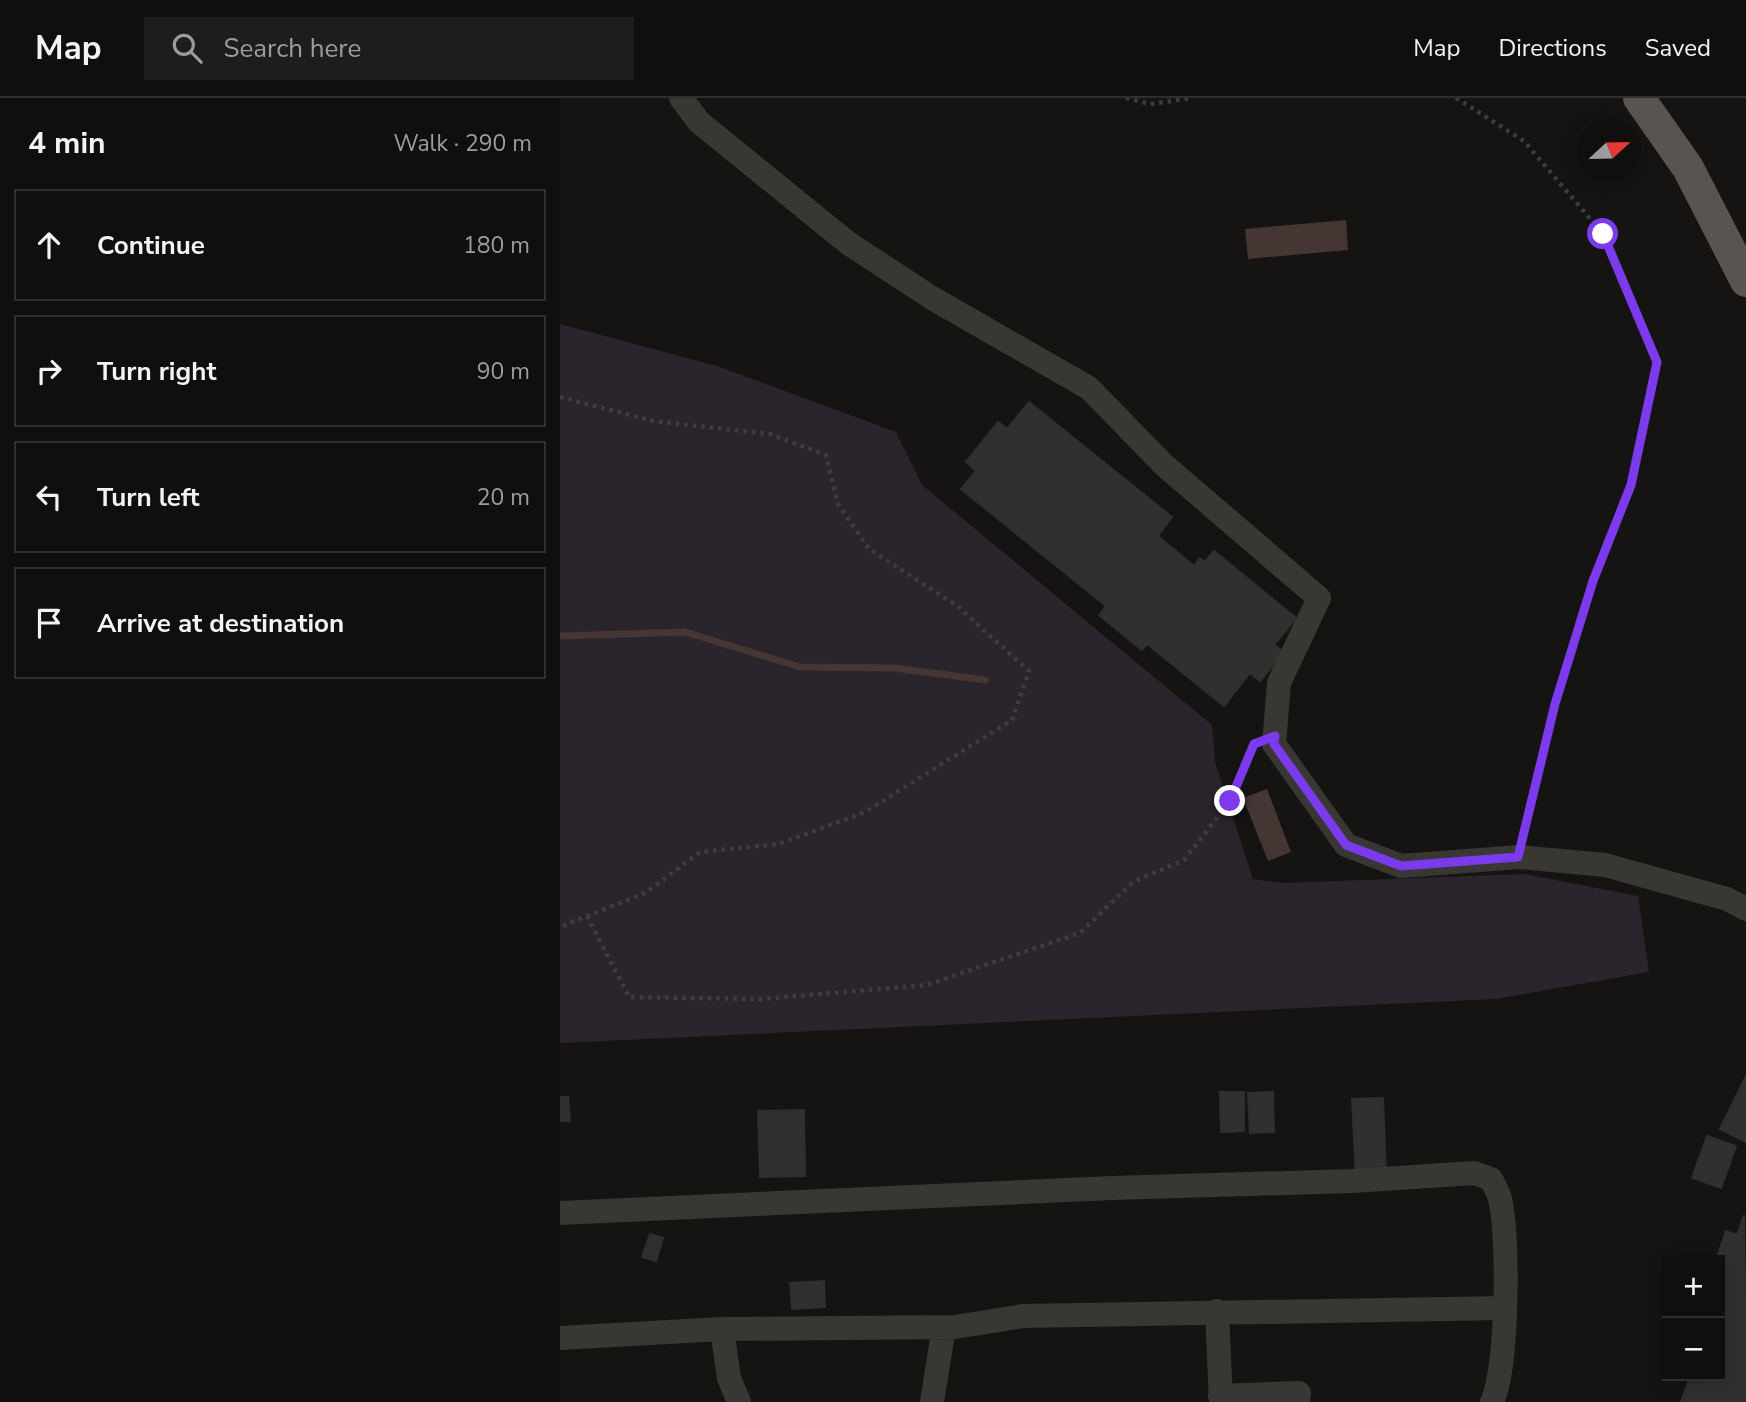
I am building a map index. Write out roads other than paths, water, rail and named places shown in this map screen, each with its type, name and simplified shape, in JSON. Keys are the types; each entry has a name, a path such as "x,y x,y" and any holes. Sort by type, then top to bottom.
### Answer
{"main road":[{"path":"1639,98 1688,168 1746,281"}],"lane":[{"path":"681,98 689,113 848,243 932,298 1089,388 1164,465 1320,598 1279,683 1274,744 1346,845 1401,866 1518,857 1605,865 1727,899 1746,909"},
{"path":"560,1213 1086,1189 1353,1181 1474,1172 1491,1179 1500,1198 1503,1341 1492,1402"},
{"path":"560,1338 722,1329 944,1327 1023,1316 1504,1308"},
{"path":"1217,1311 1220,1399 1299,1393 1298,1402"},
{"path":"932,1402 944,1327"},
{"path":"722,1329 729,1378 739,1402"}],"waterway":[{"path":"560,636 685,632 800,667 894,668 985,680"}]}
